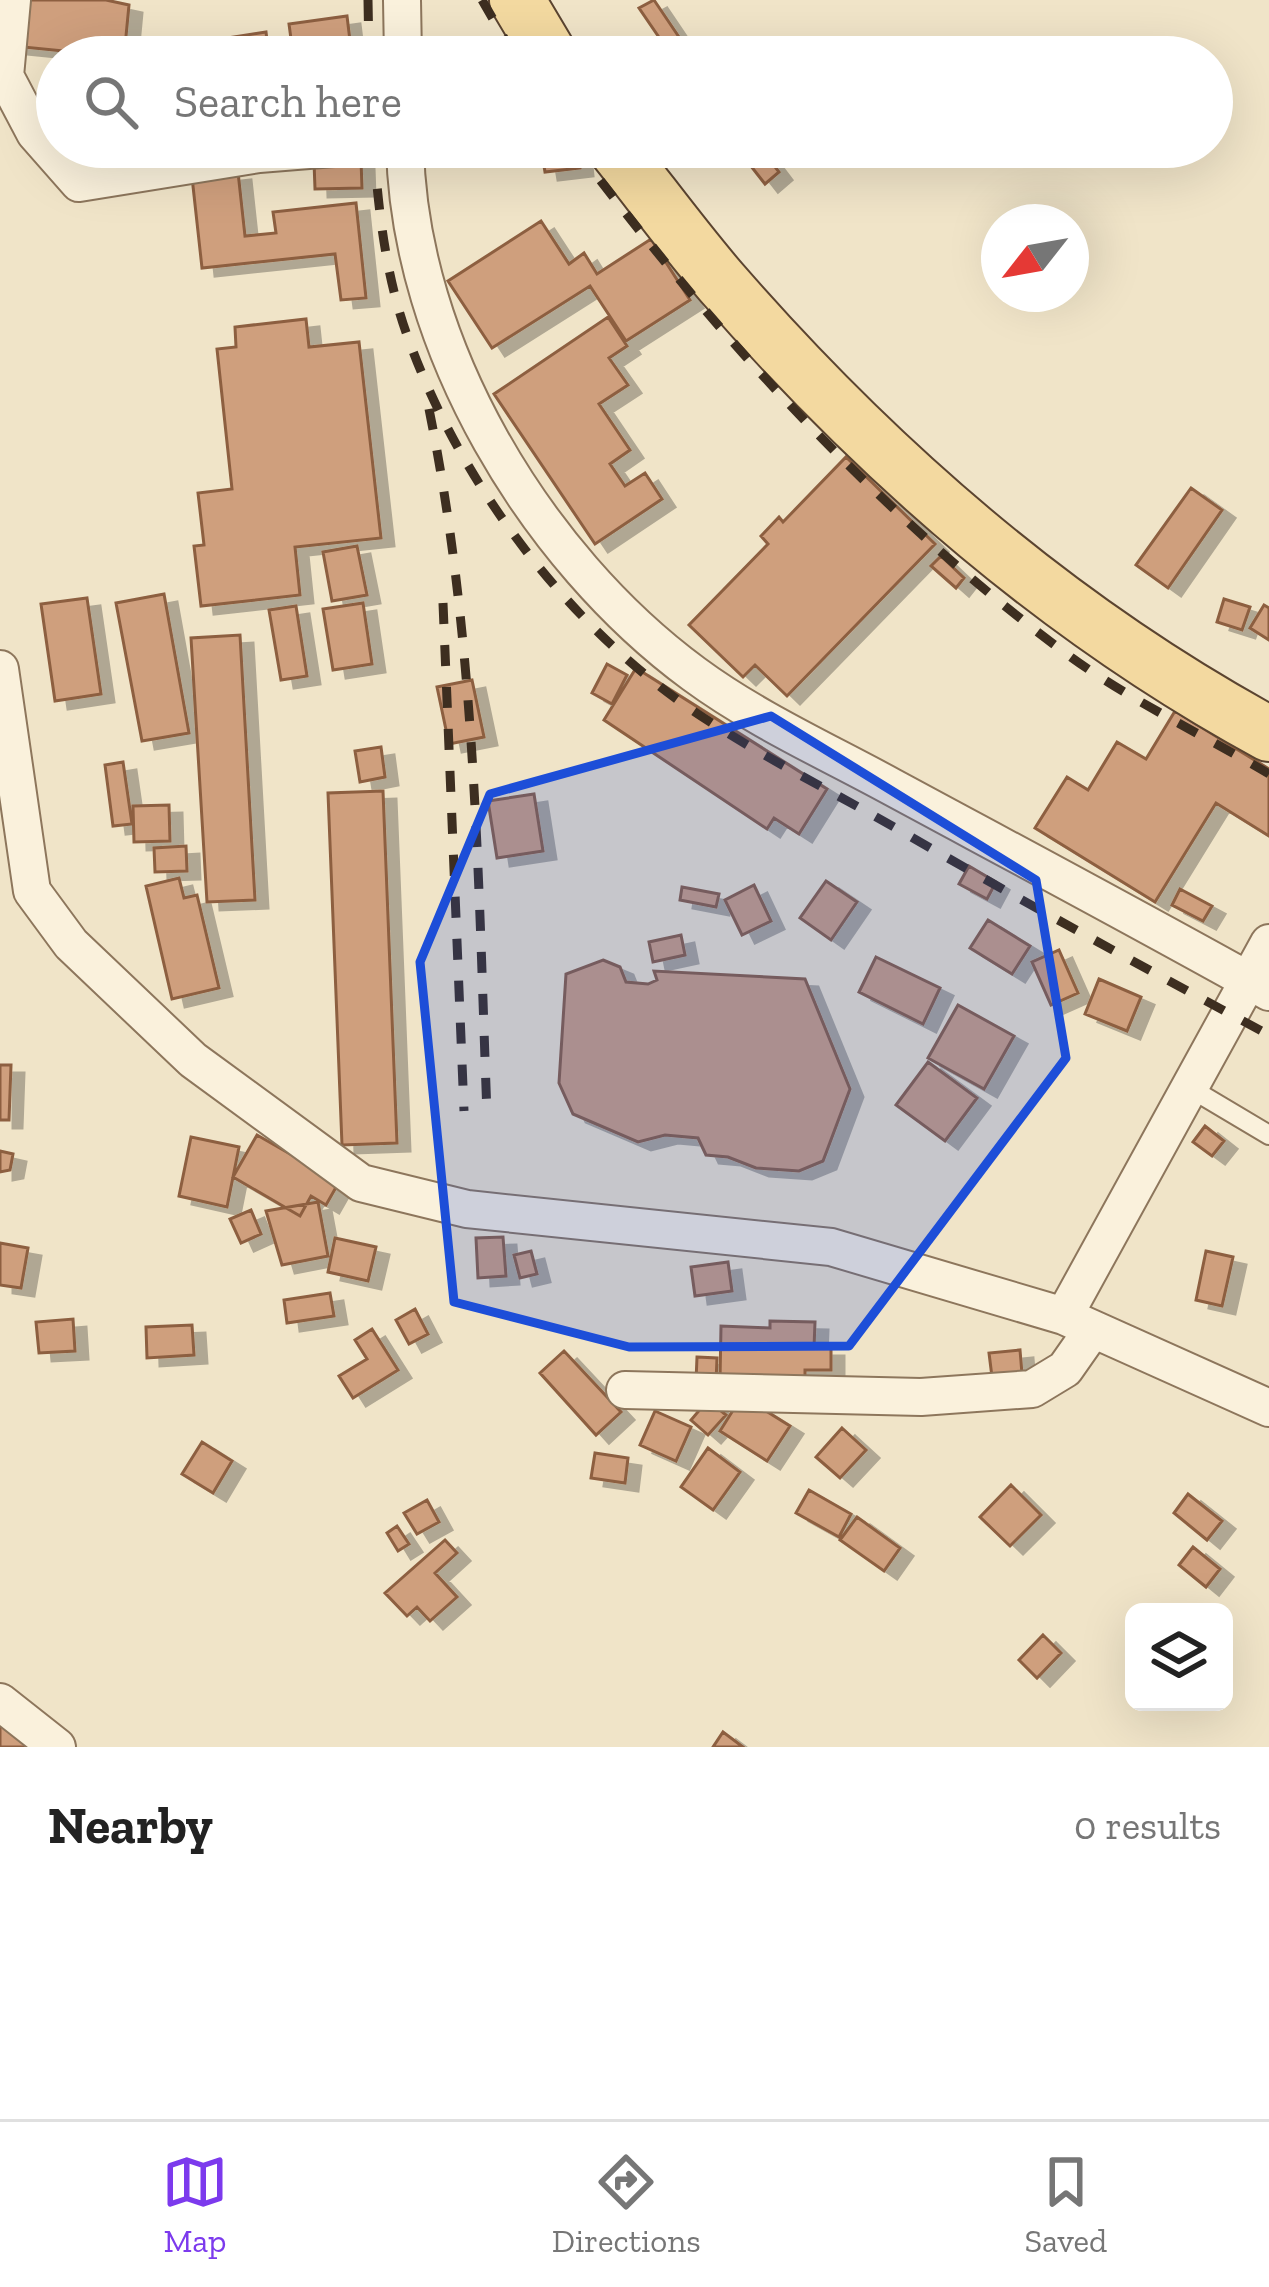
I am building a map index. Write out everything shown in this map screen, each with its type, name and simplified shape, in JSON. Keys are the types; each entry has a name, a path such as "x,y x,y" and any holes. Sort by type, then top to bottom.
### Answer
{"main road":[{"path":"518,0 539,36"},
{"path":"631,168 721,281 935,501 1131,653 1269,734"}],"street":[{"path":"12,0 5,76 36,134"},
{"path":"402,0 403,36"},
{"path":"66,168 80,183 173,168"},
{"path":"406,168 426,295 463,388 518,485 638,626 731,700 1259,987"},
{"path":"0,669 32,891 47,914 71,944 193,1060 361,1183 467,1209 831,1247 1079,1322 1269,1408"},
{"path":"625,1390 921,1397 1032,1389 1066,1369 1079,1322 1190,1088 1259,987 1269,943"},
{"path":"0,1702 57,1747"}],"lane":[{"path":"1190,1088 1269,1135"}],"highlighted area":[{"path":"771,716 1036,880 1066,1058 849,1346 629,1347 454,1302 420,962 490,794"}],"building":[{"path":"7,0 106,0 129,5 126,36 36,36 36,48 3,45"},
{"path":"654,0 678,36 658,36 639,8"},
{"path":"347,16 349,36 291,36 289,24"},
{"path":"314,168 361,168 362,188 315,189"},
{"path":"752,168 776,168 779,172 765,184"},
{"path":"238,172 245,236 276,233 273,212 356,203 366,298 341,300 335,254 202,268 192,177"},
{"path":"541,221 569,264 584,253 597,274 651,239 690,300 626,341 590,286 492,348 448,281"},
{"path":"608,317 627,346 609,358 628,385 599,404 630,450 610,464 625,486 645,473 662,499 595,544 494,394"},
{"path":"306,319 309,347 359,342 381,538 295,547 300,595 201,606 194,546 204,545 198,493 232,489 217,349 236,347 235,327"},
{"path":"846,457 935,544 787,696 755,665 743,677 689,625 768,544 761,536 779,517 783,522"},
{"path":"1191,488 1222,510 1168,588 1136,565"},
{"path":"357,546 367,595 332,601 323,552"},
{"path":"941,556 964,578 956,588 931,566"},
{"path":"164,594 189,733 142,741 116,603"},
{"path":"87,598 101,694 55,701 41,604"},
{"path":"1224,599 1250,607 1242,630 1217,622"},
{"path":"363,603 372,664 333,670 323,609"},
{"path":"1264,605 1269,608 1269,640 1250,628"},
{"path":"296,606 307,676 281,680 269,610"},
{"path":"240,635 255,900 207,902 191,638"},
{"path":"607,664 627,675 612,704 592,693"},
{"path":"636,668 827,789 799,834 774,818 767,829 604,720"},
{"path":"472,680 484,737 449,744 437,687"},
{"path":"1175,711 1269,769 1269,836 1216,803 1155,902 1035,828 1067,777 1088,790 1117,742 1146,759"},
{"path":"381,747 385,777 360,782 355,751"},
{"path":"123,762 132,824 113,826 105,765"},
{"path":"383,791 397,1143 342,1145 328,793"},
{"path":"534,794 543,851 497,858 488,801"},
{"path":"169,805 170,841 134,842 133,806"},
{"path":"186,846 187,871 155,872 154,848"},
{"path":"969,866 996,882 987,899 959,884"},
{"path":"179,878 184,898 197,895 219,988 172,999 146,886"},
{"path":"826,881 857,902 831,940 800,918"},
{"path":"754,885 771,921 742,935 725,900"},
{"path":"682,887 719,894 716,907 680,900"},
{"path":"1180,889 1212,906 1203,921 1172,905"},
{"path":"988,920 1030,946 1012,974 970,948"},
{"path":"681,935 685,955 653,962 649,942"},
{"path":"1059,950 1078,993 1051,1005 1032,962"},
{"path":"876,957 940,988 923,1024 859,992"},
{"path":"603,960 620,967 626,982 648,984 657,980 654,971 805,979 850,1089 823,1161 799,1171 756,1168 728,1157 706,1155 698,1138 665,1135 638,1142 573,1114 559,1083 566,974"},
{"path":"1099,979 1141,997 1127,1031 1085,1014"},
{"path":"958,1005 1014,1036 984,1089 928,1058"},
{"path":"928,1062 977,1098 945,1141 896,1105"},
{"path":"0,1065 11,1065 9,1120 0,1120"},
{"path":"1205,1126 1224,1141 1212,1156 1193,1142"},
{"path":"257,1135 339,1182 326,1205 311,1196 300,1216 233,1177"},
{"path":"191,1137 239,1147 227,1207 179,1196"},
{"path":"0,1151 13,1154 10,1170 0,1172"},
{"path":"318,1202 328,1256 282,1265 266,1211"},
{"path":"251,1210 261,1234 241,1243 230,1219"},
{"path":"503,1237 506,1276 478,1278 476,1238"},
{"path":"335,1238 376,1247 368,1281 328,1272"},
{"path":"0,1243 28,1248 21,1288 0,1285"},
{"path":"531,1251 537,1274 520,1278 514,1255"},
{"path":"1206,1251 1233,1257 1222,1306 1196,1300"},
{"path":"728,1262 732,1291 695,1296 691,1267"},
{"path":"330,1293 334,1316 287,1323 284,1300"},
{"path":"415,1309 428,1334 409,1344 396,1320"},
{"path":"73,1319 75,1351 39,1353 36,1322"},
{"path":"770,1321 815,1322 814,1348 831,1348 831,1370 805,1370 805,1382 720,1380 721,1326 770,1328"},
{"path":"192,1325 194,1355 147,1358 146,1327"},
{"path":"372,1329 398,1370 353,1398 339,1376 367,1359 355,1340"},
{"path":"1020,1350 1022,1374 992,1377 989,1353"},
{"path":"564,1351 621,1412 596,1435 540,1373"},
{"path":"697,1357 717,1358 716,1382 696,1381"},
{"path":"742,1396 790,1426 767,1461 720,1431"},
{"path":"708,1400 726,1415 708,1435 691,1420"},
{"path":"655,1411 691,1427 676,1461 640,1445"},
{"path":"842,1428 866,1450 840,1478 816,1457"},
{"path":"202,1442 232,1461 213,1493 182,1474"},
{"path":"708,1448 740,1472 713,1510 681,1487"},
{"path":"595,1453 628,1458 625,1483 591,1478"},
{"path":"1011,1485 1041,1515 1010,1546 980,1517"},
{"path":"809,1490 851,1514 839,1537 796,1513"},
{"path":"1188,1494 1222,1521 1207,1540 1174,1513"},
{"path":"427,1500 439,1522 417,1534 404,1513"},
{"path":"857,1517 900,1548 884,1571 840,1540"},
{"path":"397,1526 409,1544 398,1551 387,1533"},
{"path":"445,1540 457,1553 435,1573 457,1597 430,1621 417,1607 407,1616 385,1593"},
{"path":"1193,1547 1220,1569 1206,1587 1179,1565"},
{"path":"1043,1635 1061,1653 1037,1678 1019,1660"},
{"path":"0,1711 42,1747 0,1747"},
{"path":"723,1732 743,1747 713,1747"}],"railway":[{"path":"368,0 369,36"},
{"path":"482,0 503,36"},
{"path":"376,168 388,266 407,335 430,391 489,499 526,550 609,643 655,683 751,747 1269,1035"},
{"path":"591,168 742,352 863,480 928,540 1088,669 1269,774"},
{"path":"429,409 445,496 466,672 487,1114"},
{"path":"443,603 464,1111"}]}
